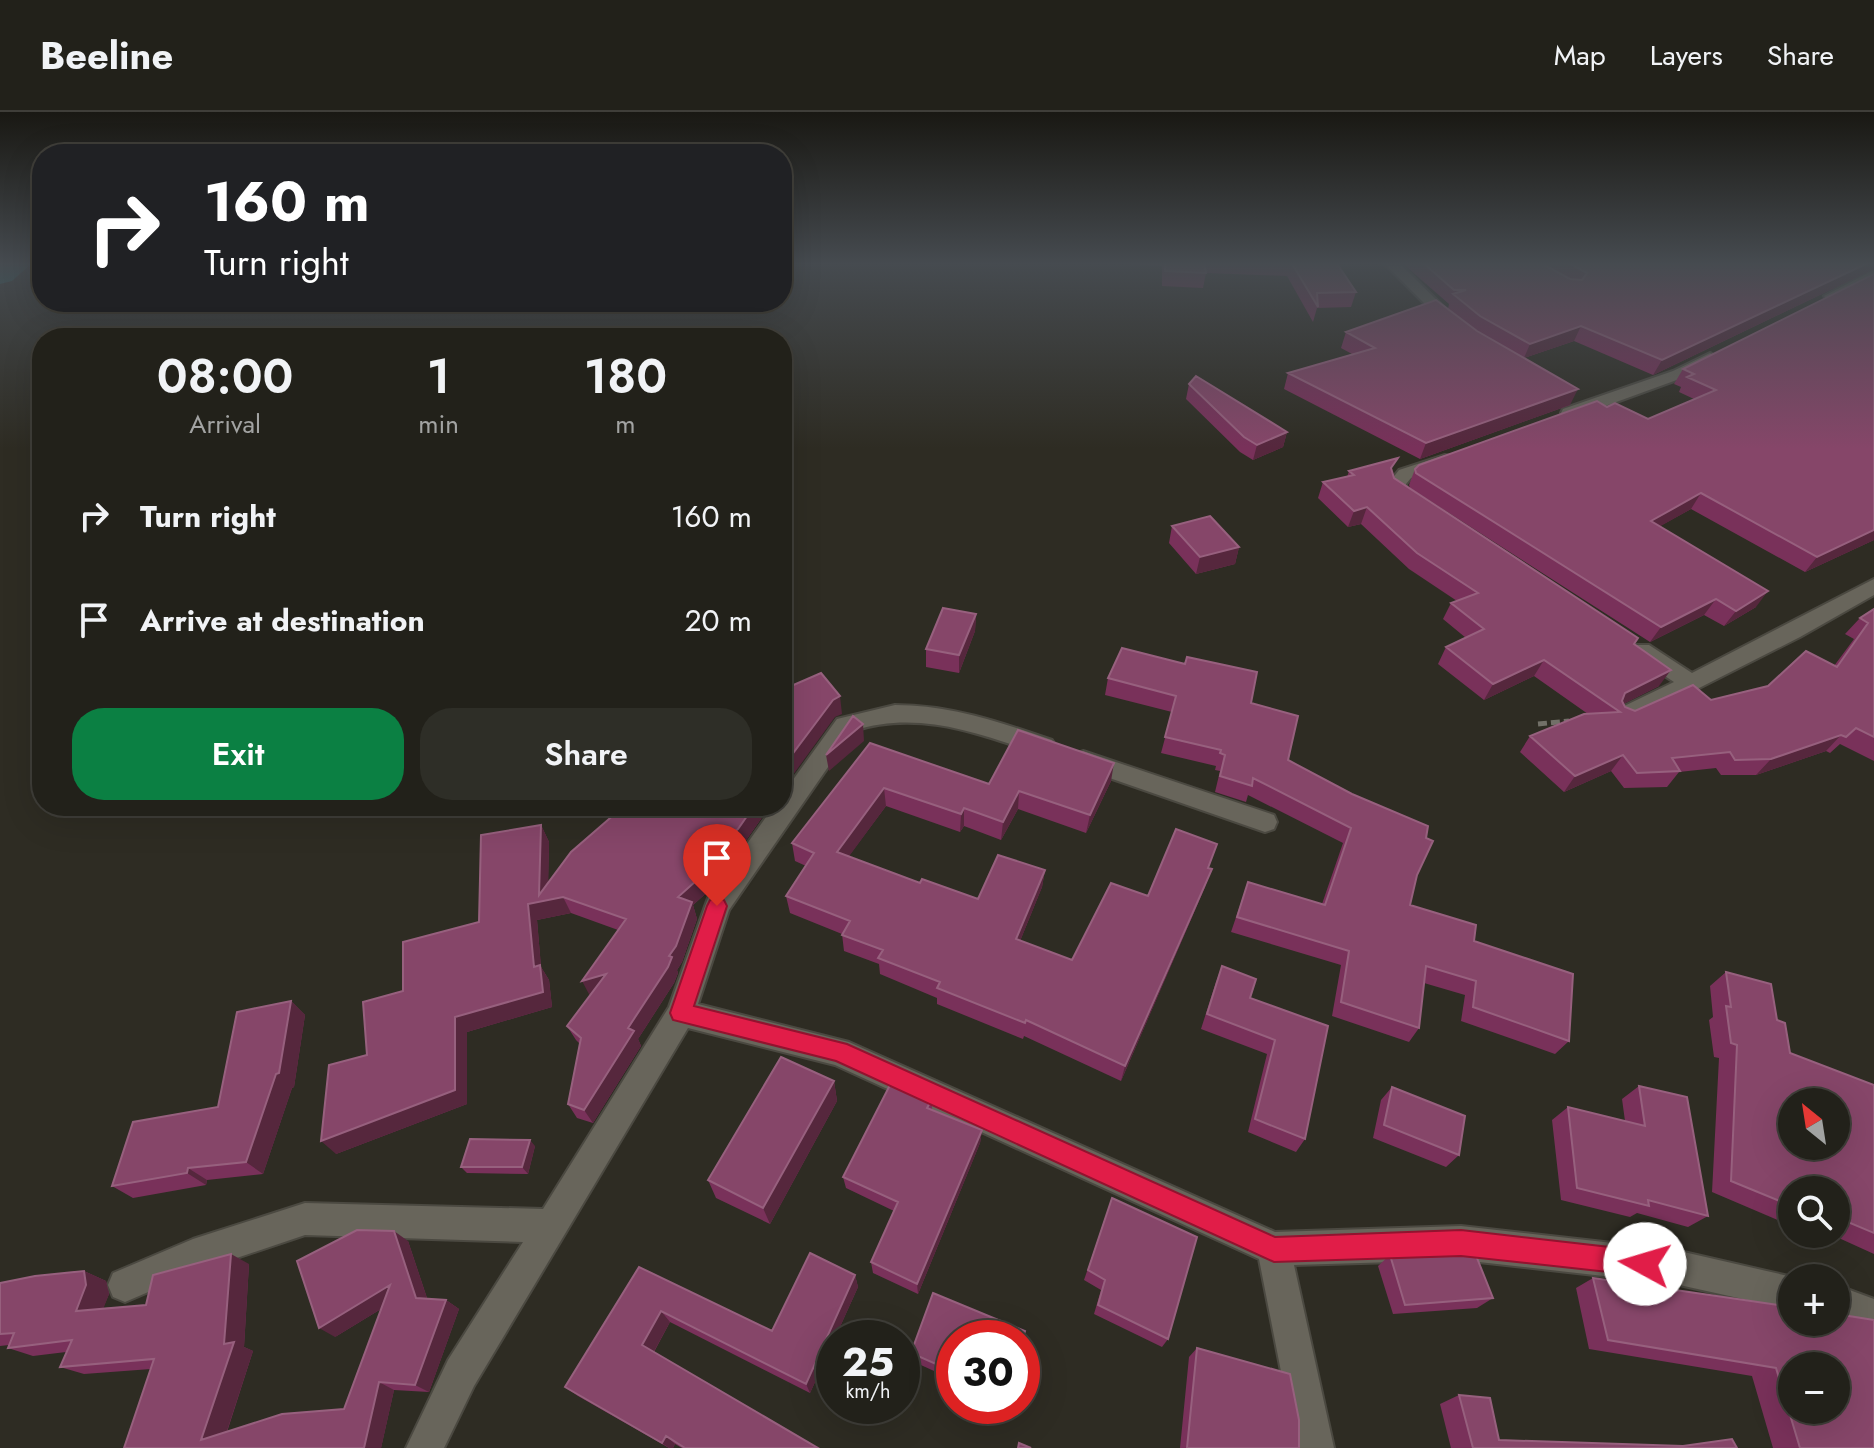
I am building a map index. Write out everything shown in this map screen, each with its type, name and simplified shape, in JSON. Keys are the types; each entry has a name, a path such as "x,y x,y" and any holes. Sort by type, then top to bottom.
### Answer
{"street":[{"path":"1453,324 1467,336"},
{"path":"1546,421 1581,401 1679,374 1727,349"},
{"path":"1425,509 1398,492 1397,484 1405,474 1462,453"},
{"path":"1624,716 1874,586"},
{"path":"1625,640 1692,683"},
{"path":"792,800 845,725 867,716 923,712 977,722 1265,822"},
{"path":"425,1448 461,1373 681,1013 717,906 781,816"},
{"path":"681,1013 839,1052 1274,1249 1461,1243 1675,1267 1778,1290"},
{"path":"125,1285 193,1256 305,1219 549,1226"},
{"path":"1274,1249 1315,1448"},
{"path":"1850,1307 1874,1316"}],"path":[{"path":"1538,724 1624,716"}],"building":[{"path":"1368,324 1468,324 1578,389 1426,443 1288,373 1375,348 1346,332"},
{"path":"1495,324 1738,324 1662,360 1581,326 1530,344"},
{"path":"1773,324 1874,324 1874,530 1817,557 1701,493 1651,521 1768,591 1736,611 1716,599 1661,627 1416,473 1419,465 1597,401 1607,407 1615,403 1648,419 1716,390 1687,377 1694,374 1683,369"},
{"path":"1196,376 1287,432 1257,445 1244,437 1189,384"},
{"path":"1398,458 1391,468 1394,478 1638,638 1634,644 1671,670 1625,693 1622,701 1625,707 1635,711 1693,685 1711,700 1768,686 1806,651 1837,667 1868,623 1860,618 1874,609 1874,737 1856,728 1846,737 1841,735 1771,759 1735,760 1730,752 1672,758 1680,771 1637,773 1623,755 1575,776 1530,736 1584,714 1620,712 1544,660 1493,684 1446,647 1484,629 1451,603 1478,593 1417,553 1367,507 1354,511 1323,482 1354,475 1349,471"},
{"path":"1210,516 1239,547 1200,557 1172,526"},
{"path":"943,608 976,614 959,655 926,649"},
{"path":"1122,648 1185,664 1187,657 1257,672 1251,703 1298,716 1288,760 1352,794 1428,826 1426,838 1433,841 1417,875 1410,905 1476,925 1474,941 1573,974 1569,1041 1473,1007 1476,981 1426,966 1419,1028 1341,1002 1349,951 1237,917 1248,882 1325,905 1351,828 1253,778 1252,786 1220,776 1225,755 1220,753 1221,750 1165,737 1176,696 1108,678"},
{"path":"821,673 840,696 833,700 792,755 792,686"},
{"path":"853,716 863,724 826,755"},
{"path":"1018,730 1114,763 1090,815 1019,791 1003,822 964,808 961,814 884,788 837,852 920,883 922,879 978,899 998,855 1045,870 1016,939 1072,960 1111,883 1148,896 1176,829 1217,844 1208,868 1212,869 1125,1066 1026,1020 1025,1023 937,988 940,982 878,958 883,950 842,935 850,921 786,896 814,853 792,843 870,743 989,784"},
{"path":"612,816 747,816 738,829 713,849 719,854 707,871 678,897 692,902 676,946 669,956 672,957 668,967 628,1028 634,1031 584,1110 568,1104 581,1038 567,1026 606,974 582,981 626,919 563,897 528,904 534,967 540,965 543,992 455,1017 455,1090 321,1141 329,1065 367,1055 363,1002 403,991 403,942 479,922 481,835 541,825 539,895 571,852"},
{"path":"1222,966 1256,979 1250,998 1328,1026 1305,1139 1255,1119 1275,1040 1207,1014"},
{"path":"1726,972 1771,984 1777,1020 1785,1023 1790,1053 1874,1085 1874,1233 1850,1223 1850,1176 1778,1176 1778,1200 1731,1181 1737,1045 1731,1043 1726,1006 1731,1007"},
{"path":"291,1001 279,1073 276,1074 246,1162 188,1168 187,1173 112,1186 133,1122 218,1107 237,1012"},
{"path":"781,1057 834,1081 763,1208 708,1180"},
{"path":"892,1081 932,1099 927,1108 982,1130 917,1284 871,1262 898,1202 843,1177"},
{"path":"1639,1086 1687,1097 1708,1216 1648,1200 1649,1206 1577,1188 1568,1107 1645,1126"},
{"path":"1392,1087 1465,1116 1459,1155 1384,1125"},
{"path":"470,1139 530,1140 522,1167 461,1167"},
{"path":"1112,1198 1197,1237 1168,1339 1098,1305 1105,1280 1088,1270"},
{"path":"357,1230 394,1231 416,1298 446,1300 415,1385 379,1382 364,1448 124,1448 154,1359 60,1367 72,1340 8,1348 14,1333 0,1334 0,1283 84,1271 86,1285 76,1311 146,1305 153,1275 231,1254 224,1344 234,1342 201,1440 282,1414 344,1409 390,1285 319,1328 297,1261"},
{"path":"810,1253 855,1275 835,1320 816,1320 816,1362 806,1384 661,1311 642,1345 818,1448 685,1448 666,1436 662,1443 565,1387 639,1267 772,1331"},
{"path":"1475,1253 1493,1298 1405,1305 1390,1255"},
{"path":"1593,1278 1778,1305 1778,1336 1850,1336 1850,1316 1874,1320 1874,1448 1800,1448 1793,1424 1850,1424 1850,1352 1778,1352 1778,1375 1776,1368 1608,1340"},
{"path":"933,1293 998,1320 936,1320 936,1364 920,1357 920,1328"},
{"path":"1197,1348 1290,1374 1299,1420 1299,1448 1187,1448"},
{"path":"1459,1395 1490,1398 1499,1440 1683,1446 1732,1439 1737,1448 1473,1448"}],"route":[{"path":"717,906 681,1013 839,1052 1274,1249 1461,1243 1645,1264"}]}
